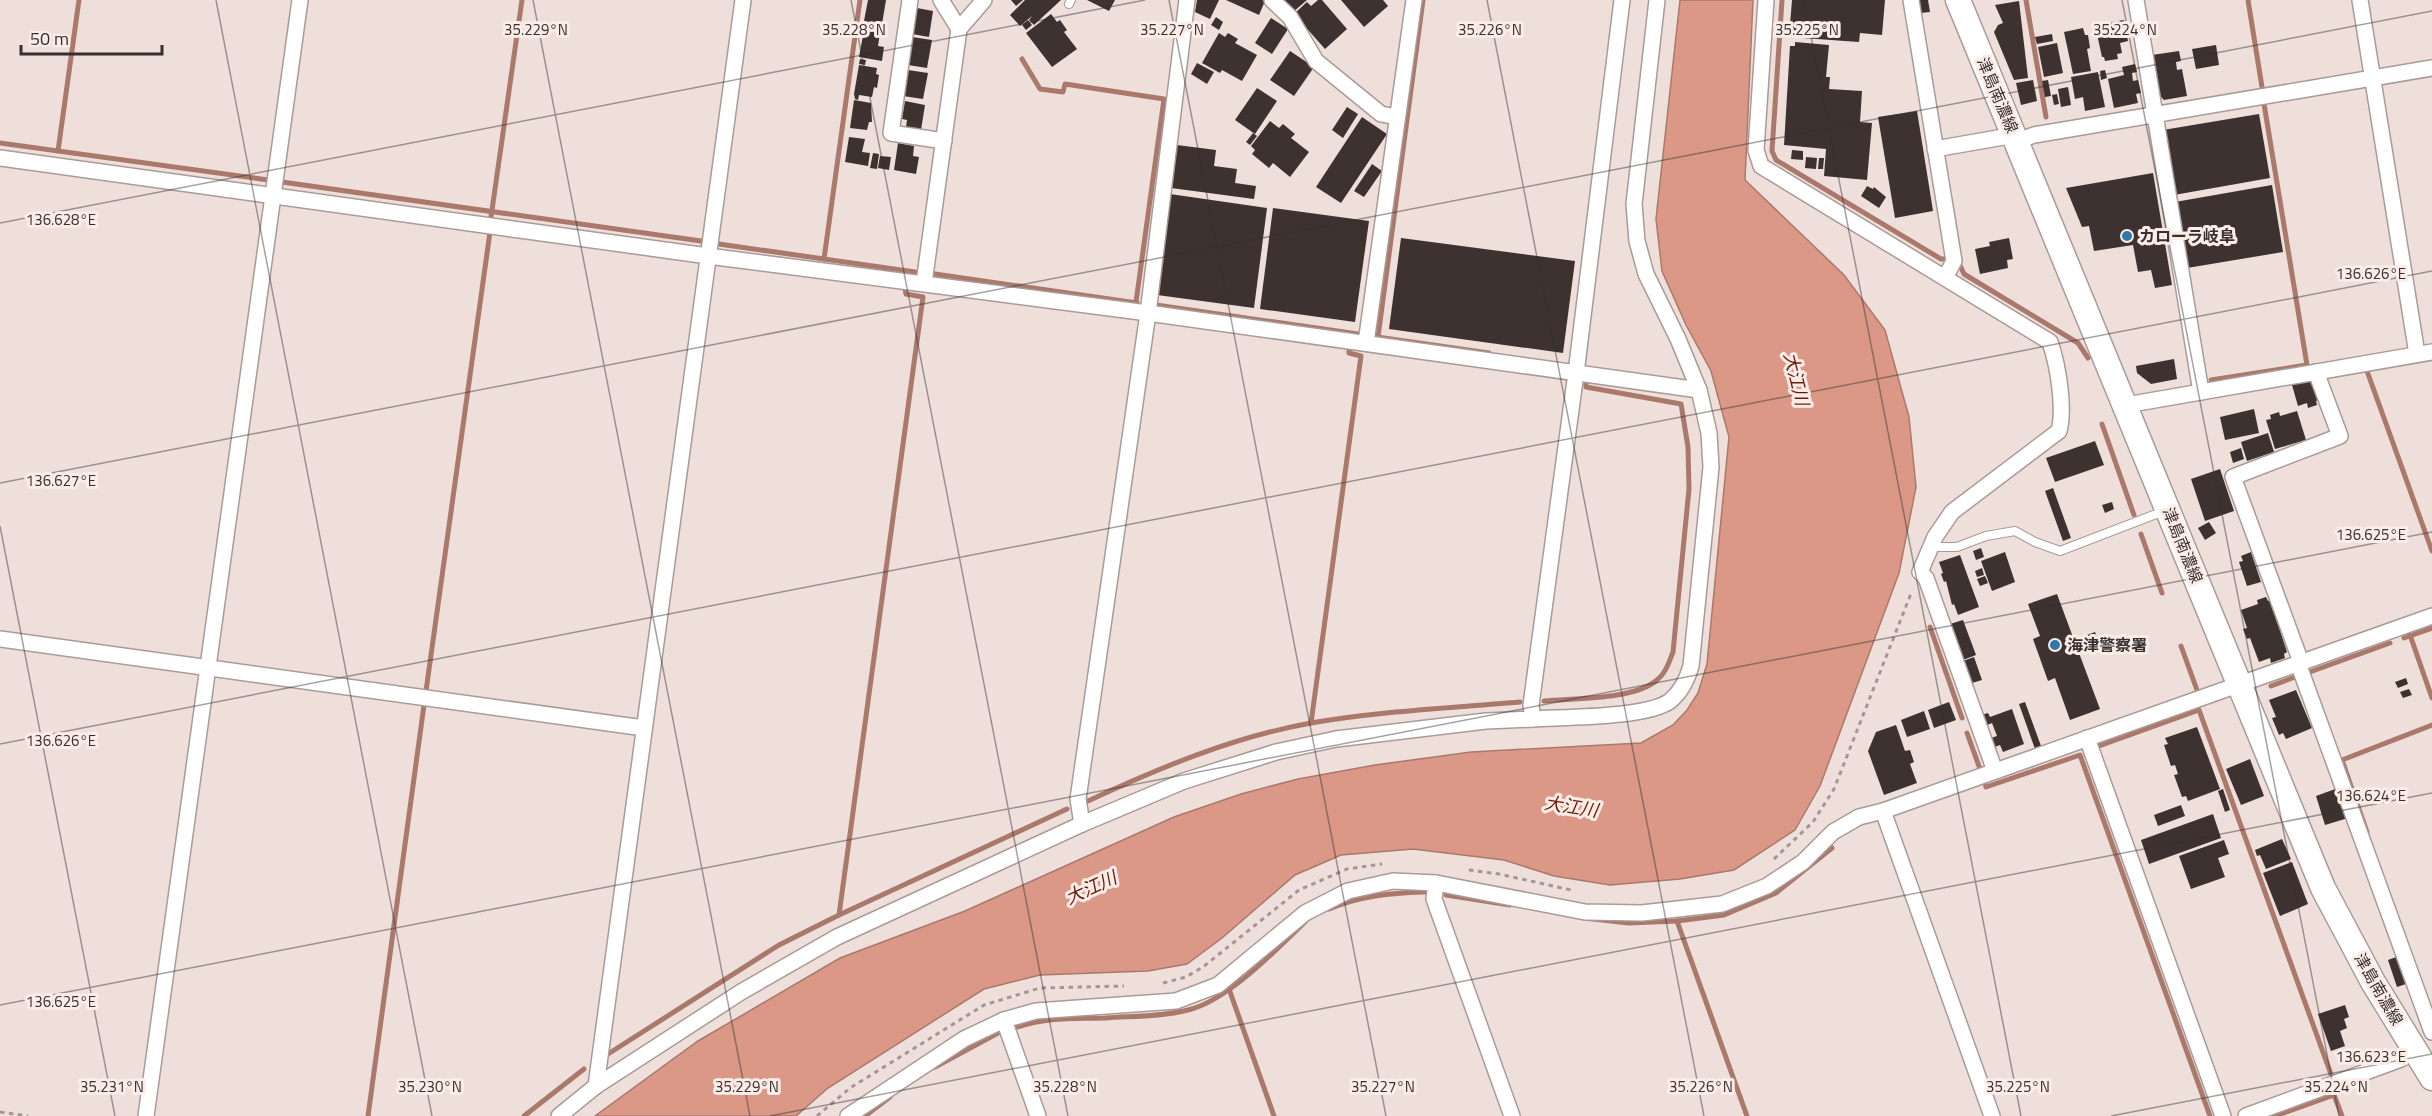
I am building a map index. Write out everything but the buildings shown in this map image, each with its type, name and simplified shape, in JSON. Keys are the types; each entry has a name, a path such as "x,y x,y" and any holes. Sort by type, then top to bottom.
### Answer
{"main road":[{"name":"津島南濃線","path":"1958,0 2323,888 2373,982 2432,1078"}],"street":[{"path":"146,1116 300,0"},
{"path":"596,1086 743,0"},
{"path":"910,0 891,133 944,141"},
{"path":"941,0 959,29"},
{"path":"924,283 959,29 984,0"},
{"path":"1082,824 1078,799 1148,313 1187,0"},
{"path":"1272,0 1290,17 1316,61 1381,114 1397,117"},
{"path":"1366,343 1414,0"},
{"path":"1533,719 1531,705 1576,372 1622,0"},
{"path":"558,1116 596,1086 741,992 837,937 1082,824 1184,780 1276,752 1348,738 1486,721 1637,712 1669,701 1686,681 1691,666 1711,466 1709,433 1699,390 1678,339 1646,273 1637,241 1634,204 1658,0"},
{"path":"1766,0 1756,150 1761,166 1946,276 2050,342 2054,354 2062,420 2059,431 1952,512 1935,537 1920,572 1926,578 1995,771"},
{"path":"1911,0 1954,261 1946,276"},
{"path":"2136,0 2201,392"},
{"path":"2126,405 2425,353 2360,0"},
{"path":"1935,149 2016,138 2432,68"},
{"path":"0,158 1699,390"},
{"path":"2316,372 2340,436 2233,477 2432,1032"},
{"path":"848,1116 964,1039 1004,1020 1035,1011 1176,1001 1218,986 1305,913 1348,891 1393,881 1436,883 1585,912 1642,913 1722,904 1767,886 1803,862 1833,832 1859,817 1883,811 2432,616"},
{"path":"0,639 644,728"},
{"path":"2087,738 2223,1116"},
{"path":"1883,811 1992,1116"},
{"path":"1436,883 1434,899 1512,1116"},
{"path":"1004,1020 1038,1116"},
{"path":"2246,1116 2401,1059 2413,1048"}],"lane":[{"path":"1930,547 1957,547 1986,536 2015,531 2035,542 2060,551 2169,510"}],"path":[{"path":"0,1112 28,1116"}],"water":[{"name":"大江川","path":"1680,0 1753,0 1745,180 1844,275 1885,330 1909,417 1916,487 1899,573 1820,786 1795,830 1734,870 1680,879 1610,885 1554,876 1504,860 1413,849 1341,855 1295,875 1222,938 1187,964 1148,971 1040,975 984,989 828,1088 796,1116 595,1116 698,1041 840,958 965,911 1174,817 1241,794 1298,779 1375,765 1471,752 1641,743 1673,725 1698,693 1707,664 1729,437 1711,371 1686,325 1662,271 1656,219"}],"waterway":[{"path":"58,151 79,0"},
{"path":"491,217 522,0"},
{"path":"824,259 860,0"},
{"path":"1378,337 1423,0"},
{"path":"1782,0 1772,151 1776,160 1941,259 1947,259"},
{"path":"2026,0 2046,117"},
{"path":"2248,0 2262,87"},
{"path":"1022,59 1040,89 1063,92 1065,84 1164,99 1136,302"},
{"path":"2211,380 2307,365 2264,104"},
{"path":"0,143 268,180"},
{"path":"282,182 701,241"},
{"path":"426,691 490,232"},
{"path":"719,244 915,272"},
{"path":"1959,263 1964,274 2078,343 2088,358"},
{"path":"935,274 1137,303"},
{"path":"839,915 923,297 906,294 905,288"},
{"path":"1156,305 1358,334"},
{"path":"1377,337 1489,353"},
{"path":"1311,723 1361,356 1349,353 1349,350"},
{"path":"2367,371 2432,551"},
{"path":"1544,701 1619,695 1647,687 1663,674 1673,652 1689,489 1688,447 1681,404 1586,387 1586,383"},
{"path":"2102,424 2134,515"},
{"path":"2141,534 2162,593"},
{"path":"1930,627 1962,718"},
{"path":"2404,638 2432,628"},
{"path":"2410,635 2432,698"},
{"path":"2307,673 2390,643"},
{"path":"2181,646 2197,690"},
{"path":"2271,686 2295,677"},
{"path":"1088,801 1197,755 1282,729 1363,716 1520,702"},
{"path":"368,1116 424,705"},
{"path":"2099,746 2199,710 2332,1077"},
{"path":"2367,832 2342,760 2432,725"},
{"path":"1967,733 1980,769"},
{"path":"1985,783 1986,787 2080,755 2210,1116"},
{"path":"608,1054 779,945 1067,809"},
{"path":"1747,1116 1677,921 1724,915 1776,893 1832,848"},
{"path":"1329,909 1375,896 1424,892"},
{"path":"1446,895 1510,905"},
{"path":"1584,918 1629,923 1677,921"},
{"path":"1018,1027 1050,1020 1167,1014 1203,1005 1235,986 1305,922"},
{"path":"1229,989 1274,1116"},
{"path":"935,1067 998,1033"},
{"path":"524,1116 584,1069"},
{"path":"2275,1116 2334,1095 2342,1116"},
{"path":"865,1116 890,1097"}],"place":[{"name":"カローラ岐阜","path":"2127,236"},
{"name":"海津警察署","path":"2055,645"}]}
